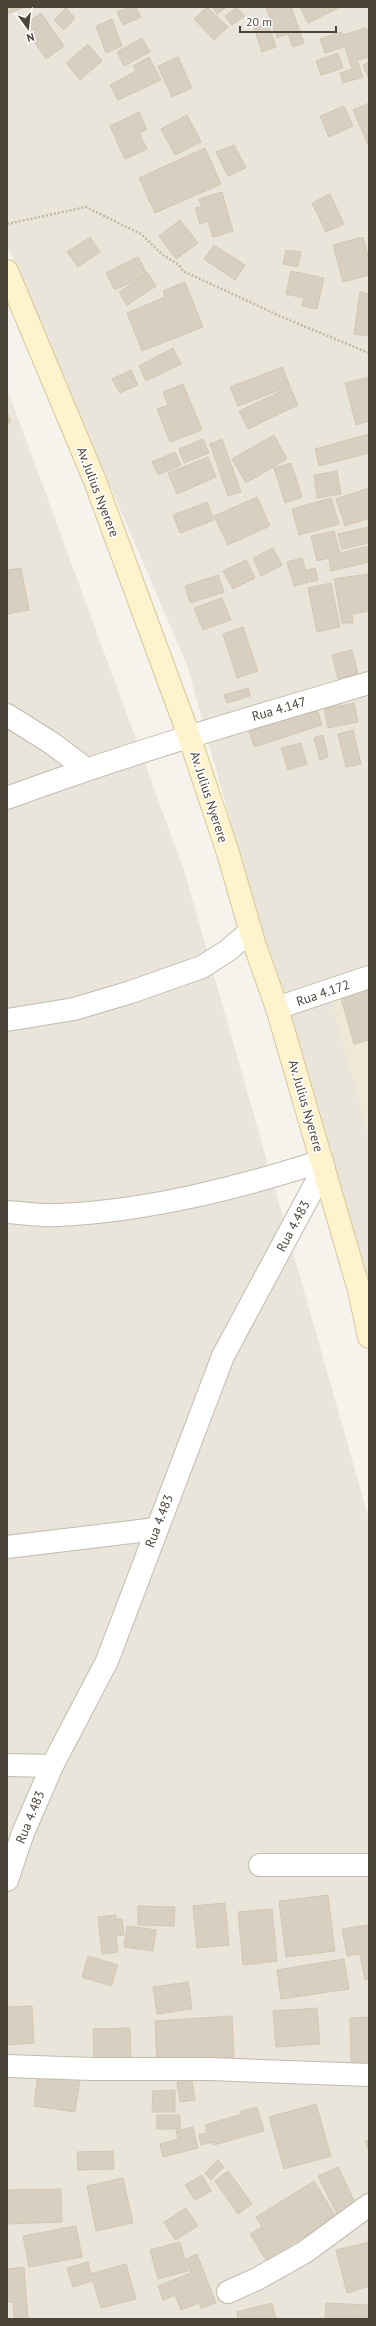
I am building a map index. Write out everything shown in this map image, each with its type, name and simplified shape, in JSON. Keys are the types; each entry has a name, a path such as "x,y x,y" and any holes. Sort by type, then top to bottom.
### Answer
{"main road":[{"name":"Av. Julius Nyerere","path":"7,271 95,481 189,736 228,853 251,931 278,1008 359,1290 369,1337"}],"street":[{"name":"Rua 4.147","path":"7,798 86,769 120,760 189,736 369,683"},
{"path":"7,715 53,744 86,769"},
{"path":"7,1020 74,1009 131,992 202,967 227,951 251,931"},
{"name":"Rua 4.172","path":"278,1008 369,977"},
{"path":"7,1212 57,1215 107,1212 227,1188 323,1164"},
{"name":"Rua 4.483","path":"7,1880 23,1833 52,1766 107,1661 222,1356 323,1164"},
{"path":"7,1546 156,1529"},
{"path":"7,1765 52,1766"},
{"path":"260,1865 369,1865"},
{"path":"7,2066 92,2069 210,2069 369,2075"},
{"path":"228,2292 257,2279 305,2252 369,2205"}],"path":[{"path":"7,224 86,207 141,234 162,255 179,265 183,271 282,317 369,353"}],"shaded area":[{"path":"7,7 369,7 369,1322 187,665 7,245"},
{"path":"7,388 184,870 369,1519 369,2319 7,2319"},
{"path":"369,971 369,1136 326,983"}],"building":[{"path":"7,7 25,7 7,14"},
{"path":"129,7 136,7 141,17 123,25 117,12"},
{"path":"207,7 228,27 214,40 194,19"},
{"path":"212,7 227,7 217,14"},
{"path":"236,7 245,16 232,25 225,16"},
{"path":"266,7 291,7 304,43 293,47 288,34 277,38"},
{"path":"300,7 340,7 308,23"},
{"path":"66,8 75,18 64,30 54,20"},
{"path":"41,13 64,46 46,59 23,25"},
{"path":"112,19 122,46 106,53 96,26"},
{"path":"268,23 276,47 262,52 254,28"},
{"path":"366,28 369,36 369,57 357,60 363,77 343,83 340,73 352,69 345,47 325,53 320,39 341,32 343,35"},
{"path":"142,38 150,52 124,66 117,52"},
{"path":"88,44 102,61 80,80 66,63"},
{"path":"338,53 343,68 321,75 316,61"},
{"path":"149,57 161,80 118,100 110,85 136,71 133,66"},
{"path":"178,57 192,88 172,97 158,66"},
{"path":"369,62 369,79 363,65"},
{"path":"369,103 369,147 353,110"},
{"path":"344,106 353,126 329,137 320,116"},
{"path":"139,112 147,130 139,133 147,149 125,159 110,126"},
{"path":"187,115 201,142 175,155 161,129"},
{"path":"234,145 246,168 228,176 216,152"},
{"path":"205,148 221,184 155,213 139,178"},
{"path":"222,192 233,231 213,237 208,221 200,224 195,208 202,207 199,199"},
{"path":"330,194 344,224 326,232 312,203"},
{"path":"180,220 198,243 176,259 159,236"},
{"path":"90,237 100,252 78,267 67,252"},
{"path":"363,237 369,259 369,275 343,282 333,245"},
{"path":"214,245 245,265 235,280 204,259"},
{"path":"286,250 301,252 298,267 283,264"},
{"path":"138,257 147,274 115,290 106,273"},
{"path":"291,271 324,278 317,309 302,306 304,298 286,294"},
{"path":"148,273 156,286 127,305 119,292"},
{"path":"185,282 203,327 142,351 127,313 165,297 163,291"},
{"path":"360,292 369,294 369,336 354,334"},
{"path":"173,348 181,364 146,381 139,366"},
{"path":"282,367 290,386 238,406 230,387"},
{"path":"131,370 138,385 120,393 112,379"},
{"path":"369,377 369,421 356,425 345,383"},
{"path":"183,384 202,430 170,442 157,409 168,405 163,392"},
{"path":"290,387 298,405 248,429 239,411"},
{"path":"7,413 11,422 7,424"},
{"path":"369,434 369,453 319,466 315,449"},
{"path":"274,435 287,459 246,483 232,459"},
{"path":"203,439 209,453 184,463 179,449"},
{"path":"222,439 241,492 228,496 210,444"},
{"path":"175,452 181,465 158,475 152,462"},
{"path":"208,457 216,477 177,494 168,473"},
{"path":"291,463 302,497 285,503 274,468"},
{"path":"337,471 341,494 317,498 314,475"},
{"path":"369,488 369,518 345,526 336,499"},
{"path":"257,497 270,526 228,545 214,516"},
{"path":"331,498 339,524 299,535 292,509"},
{"path":"207,502 214,520 180,533 173,515"},
{"path":"369,527 369,543 342,549 338,534"},
{"path":"334,531 340,553 369,546 369,562 331,571 329,558 317,561 311,536"},
{"path":"273,548 282,565 261,576 253,558"},
{"path":"302,558 309,582 294,586 287,562"},
{"path":"246,560 255,578 233,589 223,571"},
{"path":"21,568 29,610 7,614 7,570"},
{"path":"315,568 318,580 311,582 307,570"},
{"path":"368,574 369,611 352,614 353,623 342,623 334,579"},
{"path":"218,575 224,592 190,603 185,586"},
{"path":"331,583 340,627 317,632 308,588"},
{"path":"222,598 231,620 203,630 194,608"},
{"path":"243,627 258,671 237,678 223,634"},
{"path":"352,650 358,674 338,679 332,655"},
{"path":"248,688 250,696 227,703 224,695"},
{"path":"314,699 322,725 254,747 246,721"},
{"path":"354,703 358,722 328,728 324,709"},
{"path":"353,730 361,764 346,767 338,734"},
{"path":"323,735 328,757 320,760 314,738"},
{"path":"301,743 307,764 288,770 281,748"},
{"path":"369,979 369,1040 354,1044 338,988"},
{"path":"328,1895 335,1951 286,1957 279,1901"},
{"path":"225,1903 229,1945 197,1948 193,1906"},
{"path":"138,1906 175,1907 174,1926 138,1925"},
{"path":"272,1909 277,1961 243,1965 238,1912"},
{"path":"116,1915 116,1919 122,1919 124,1935 116,1936 118,1952 102,1954 98,1917"},
{"path":"369,1925 369,1979 365,1980 360,1954 347,1956 342,1929"},
{"path":"127,1926 156,1930 153,1951 124,1947"},
{"path":"88,1956 118,1965 111,1986 82,1977"},
{"path":"344,1959 349,1989 281,1999 277,1970"},
{"path":"188,1982 192,2009 157,2014 153,1987"},
{"path":"32,2006 34,2043 7,2045 7,2007"},
{"path":"317,2008 320,2044 276,2047 273,2011"},
{"path":"232,2016 234,2059 157,2063 155,2021"},
{"path":"369,2017 369,2062 351,2062 350,2018"},
{"path":"130,2028 131,2059 94,2060 93,2029"},
{"path":"38,2073 80,2079 75,2112 34,2106"},
{"path":"192,2081 195,2100 180,2102 177,2082"},
{"path":"175,2090 175,2112 152,2112 153,2091"},
{"path":"316,2104 331,2156 284,2169 269,2117"},
{"path":"257,2107 264,2131 214,2145 213,2142 201,2145 199,2135 207,2133 205,2125 242,2114 241,2111"},
{"path":"157,2115 180,2115 180,2129 157,2129"},
{"path":"193,2127 198,2148 163,2157 160,2144 178,2139 176,2131"},
{"path":"369,2140 369,2151 365,2141"},
{"path":"113,2151 114,2169 78,2170 77,2152"},
{"path":"218,2160 224,2167 211,2180 205,2173"},
{"path":"338,2167 357,2207 338,2216 318,2176"},
{"path":"228,2171 252,2204 238,2214 215,2181"},
{"path":"202,2175 211,2191 195,2200 185,2185"},
{"path":"123,2178 133,2223 96,2231 87,2186"},
{"path":"314,2181 336,2217 266,2260 250,2234 262,2227 256,2217"},
{"path":"61,2189 62,2222 7,2224 7,2190"},
{"path":"186,2208 198,2226 175,2240 164,2222"},
{"path":"76,2226 82,2257 29,2267 23,2236"},
{"path":"180,2242 188,2271 158,2279 150,2250"},
{"path":"369,2242 369,2286 347,2293 336,2250"},
{"path":"197,2254 216,2303 201,2308 199,2303 181,2310 175,2295 163,2300 158,2286 191,2273 186,2259"},
{"path":"88,2262 91,2274 126,2264 136,2299 101,2308 93,2281 73,2287 67,2268"},
{"path":"24,2267 28,2319 14,2319 13,2302 7,2302 7,2269"},
{"path":"272,2303 276,2319 238,2319 237,2312"},
{"path":"326,2303 369,2305 369,2319 325,2319"}]}
